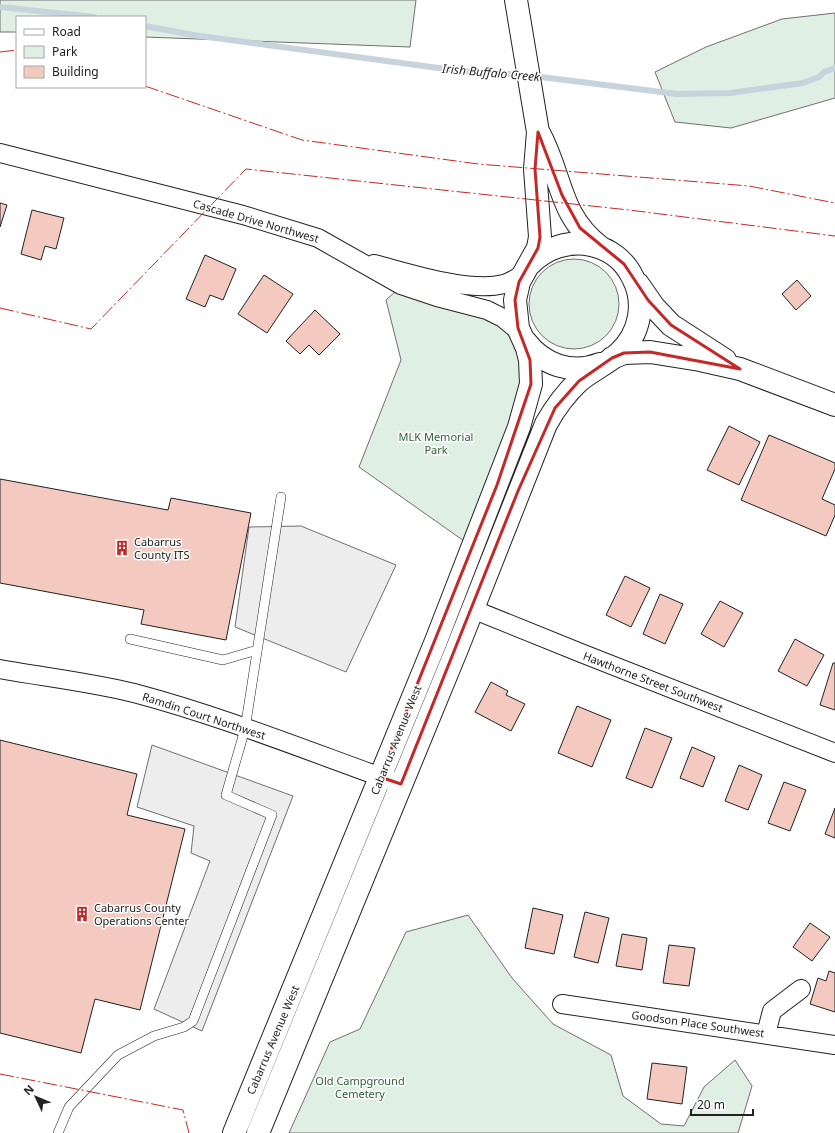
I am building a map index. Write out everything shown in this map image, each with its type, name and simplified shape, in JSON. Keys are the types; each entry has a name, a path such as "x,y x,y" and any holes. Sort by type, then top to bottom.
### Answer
{"main road":[{"name":"Cabarrus Avenue West","path":"234,1133 331,900 436,641 519,427 532,377 530,360 516,319 514,300 526,270 538,248 540,237 535,168 538,132 516,0"},
{"name":"Cabarrus Avenue West","path":"258,1133 546,424 568,392 592,370 608,361 625,347 638,323 639,296 630,272 617,257 600,247 580,228 568,209 560,190 548,150 538,132"},
{"name":"Cabarrus Avenue West","path":"526,270 543,253 561,245 580,243 600,247"},
{"path":"630,272 648,300 666,320 687,336 740,369"},
{"path":"522,336 543,359 560,366 577,369 608,361 624,354 650,352 740,369 835,406"}],"street":[{"name":"Cascade Drive Northwest","path":"0,153 243,215 318,238 360,260 389,279 412,290 494,313 522,336"},
{"path":"360,260 432,278 482,286 504,284 526,270"},
{"name":"Hawthorne Street Southwest","path":"472,609 581,654 835,753"},
{"name":"Ramdin Court Northwest","path":"0,669 135,694 245,729 401,784"},
{"path":"766,1034 772,1011 801,989"},
{"name":"Goodson Place Southwest","path":"562,1004 835,1045"}],"lane":[{"path":"58,1133 69,1107 118,1055 154,1036 184,1027 193,1021 272,815 226,795 245,729 281,497"},
{"path":"130,640 223,660 257,650"}],"highlighted area":[{"path":"538,132 562,195 580,228 624,264 648,300 671,325 740,369 650,352 624,353 612,358 579,381 555,408 518,491 401,784 380,777 497,485 531,384 530,360 518,328 515,300 519,282 538,248 540,237 535,169"}],"green space":[{"path":"0,0 416,0 410,47 146,37 146,16 16,16 16,32 0,32"},
{"path":"835,13 835,98 731,128 675,122 655,72 706,47 782,19"},
{"path":"574,259 591,263 606,272 615,287 619,304 615,321 606,336 591,345 574,349 557,345 542,336 533,321 529,304 533,287 542,272 557,263"},
{"name":"MLK Memorial Park","path":"396,291 494,321 508,332 520,360 521,379 513,419 464,541 359,467 401,360 386,300"},
{"name":"Old Campground Cemetery","path":"468,915 512,978 553,1024 611,1055 623,1096 661,1124 684,1126 704,1087 735,1060 752,1086 738,1133 289,1133 330,1042 360,1029 406,932"}],"shaded area":[{"path":"301,526 396,565 346,672 235,627 249,527"},
{"path":"152,745 293,796 202,1031 154,1009 210,861 191,853 194,826 137,807"}],"building":[{"path":"0,203 7,205 0,227"},
{"path":"32,210 64,218 56,249 45,246 41,260 21,254"},
{"path":"205,255 236,269 223,300 210,295 205,307 186,299"},
{"path":"264,275 293,294 267,333 238,314"},
{"path":"797,280 811,296 796,310 782,294"},
{"path":"315,310 340,334 319,355 309,345 300,354 286,341"},
{"path":"729,426 760,442 739,485 707,470"},
{"path":"769,435 835,463 835,469 822,499 835,505 835,515 826,536 741,500"},
{"name":"Cabarrus County ITS","path":"0,479 168,510 171,498 251,513 226,640 141,624 144,610 0,583"},
{"path":"625,576 650,588 631,627 606,615"},
{"path":"660,594 683,604 665,644 643,634"},
{"path":"720,601 743,613 724,647 701,634"},
{"path":"795,639 824,655 807,686 778,671"},
{"path":"833,663 835,663 835,710 820,705"},
{"path":"491,682 508,691 506,695 525,704 511,731 475,712"},
{"path":"577,706 611,720 592,767 558,753"},
{"path":"645,728 672,738 652,788 626,778"},
{"name":"Cabarrus County Operations Center","path":"0,740 137,774 127,815 185,829 140,1010 95,999 81,1053 0,1033"},
{"path":"692,747 715,757 703,787 680,778"},
{"path":"739,765 762,775 748,810 725,801"},
{"path":"784,782 806,790 790,831 768,823"},
{"path":"835,808 835,838 825,834"},
{"path":"533,908 563,915 554,954 525,948"},
{"path":"585,912 609,918 598,963 574,957"},
{"path":"810,923 830,937 812,961 793,947"},
{"path":"622,934 647,938 642,970 616,966"},
{"path":"669,945 695,948 689,986 663,983"},
{"path":"829,971 835,973 835,1012 810,1004 818,978 826,981"},
{"path":"652,1063 687,1067 682,1104 647,1099"}],"waterway":[{"name":"Irish Buffalo Creek","path":"0,7 85,16"},
{"name":"Irish Buffalo Creek","path":"146,26 193,35 461,71 524,75"},
{"name":"Irish Buffalo Creek","path":"533,76 677,94 730,93 803,83 819,77 824,72 835,68"}],"power":[{"path":"0,52 16,50"},
{"path":"146,86 302,140 478,164 749,186 835,203"},
{"path":"0,308 91,329 246,169 629,210 835,236"},
{"path":"0,1074 183,1110 189,1133"}],"place":[{"name":"Cabarrus County ITS","path":"122,548"},
{"name":"Cabarrus County Operations Center","path":"82,914"}]}
